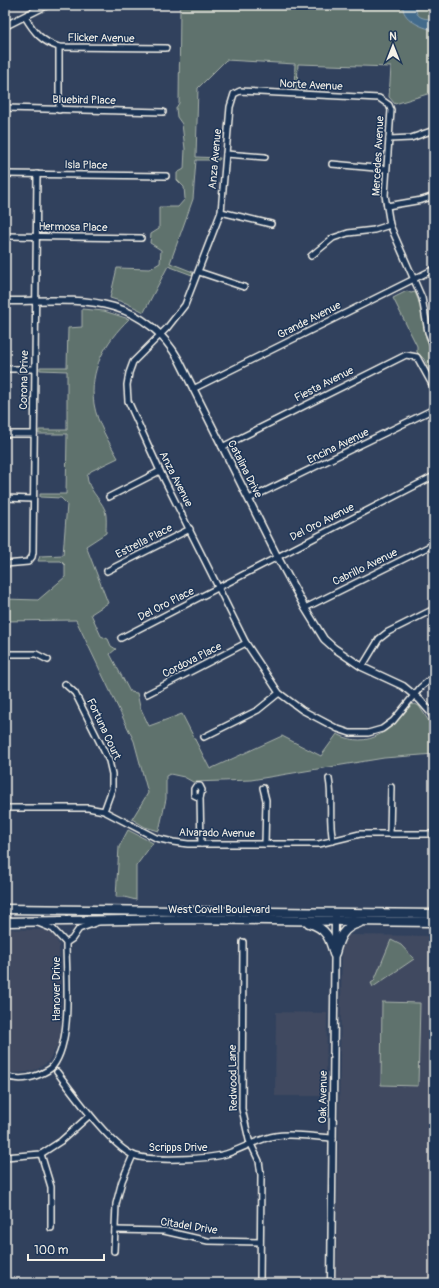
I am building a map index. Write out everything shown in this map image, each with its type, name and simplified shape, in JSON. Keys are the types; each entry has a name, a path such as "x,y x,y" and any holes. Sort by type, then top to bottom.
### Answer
{"main road":[{"name":"West Covell Boulevard","path":"6,909 434,914"},
{"path":"417,913 434,909"},
{"name":"West Covell Boulevard","path":"5,922 99,922 186,919 434,922"},
{"path":"299,920 318,925 325,930 334,954"},
{"path":"334,954 343,932 355,924 366,922"}],"street":[{"path":"5,26 47,5"},
{"name":"Flicker Avenue","path":"25,17 35,33 47,43 59,47 166,48"},
{"path":"59,47 59,110"},
{"name":"Norte Avenue","path":"234,94 240,91 379,98 386,102"},
{"name":"Anza Avenue","path":"234,94 230,107 221,212 186,305 162,334 133,362 127,385 128,401 160,470 246,643 280,693 302,710 350,733 368,733 382,728 393,721 414,694 427,680 434,676"},
{"name":"Mercedes Avenue","path":"386,102 391,110 386,169 386,206 390,224 422,298 426,325 433,344"},
{"name":"Bluebird Place","path":"5,108 163,112"},
{"path":"389,139 411,138 434,130"},
{"path":"226,154 265,157"},
{"path":"332,164 386,169"},
{"name":"Isla Place","path":"5,174 166,176"},
{"name":"Corona Drive","path":"5,564 28,562 32,557 37,174"},
{"path":"386,206 422,200 434,196"},
{"path":"221,212 271,224"},
{"path":"311,256 333,238 348,233 374,230 390,224"},
{"name":"Hermosa Place","path":"5,236 141,238"},
{"name":"Grande Avenue","path":"193,389 434,269"},
{"path":"199,272 244,288"},
{"name":"Catalina Drive","path":"5,301 91,302 112,305 139,317 162,334 173,350 277,556 305,608 324,639 362,668 386,677 414,694 434,716"},
{"name":"Fiesta Avenue","path":"222,446 402,356 411,355 417,357 434,388"},
{"path":"5,368 34,369"},
{"name":"Encina Avenue","path":"249,499 434,409"},
{"path":"5,434 34,434"},
{"path":"109,498 160,470"},
{"name":"Del Oro Avenue","path":"218,587 434,476"},
{"path":"5,498 33,499"},
{"name":"Estrella Place","path":"107,571 190,529"},
{"name":"Cabrillo Avenue","path":"305,608 434,544"},
{"name":"Del Oro Place","path":"121,638 218,587"},
{"path":"362,668 379,639 388,632 434,609"},
{"name":"Cordova Place","path":"147,694 246,643"},
{"path":"5,654 36,654 48,660"},
{"name":"Fortuna Court","path":"64,684 75,693 109,761 112,774 112,789 104,811"},
{"path":"204,737 258,710 280,693"},
{"path":"329,779 331,789 331,831 333,840"},
{"path":"390,833 391,787"},
{"path":"263,788 266,800 265,844"},
{"path":"200,798 201,844"},
{"name":"Alvarado Avenue","path":"5,808 88,808 104,811 156,838 173,842 201,844 319,844 360,834 434,834"},
{"name":"Oak Avenue","path":"331,1283 334,912"},
{"name":"Hanover Drive","path":"5,1076 25,1079 53,1067 60,1054 66,1036 66,943 53,929 36,922"},
{"name":"Hanover Drive","path":"66,943 72,939 79,929 99,922"},
{"name":"Redwood Lane","path":"243,942 242,1109 252,1145 259,1161 261,1175 260,1283"},
{"name":"Scripps Drive","path":"57,1072 90,1115 116,1142 133,1155 152,1158 216,1157 275,1136 333,1138"},
{"path":"5,1157 41,1154 61,1141 90,1115"},
{"path":"41,1154 51,1187 51,1228"},
{"path":"114,1251 116,1204 122,1181 133,1155"},
{"name":"Citadel Drive","path":"115,1230 164,1231 208,1241 260,1242"}],"shaded area":[{"path":"403,5 434,5 417,9 416,11 421,17 426,19 434,19 434,30 418,25 409,19 405,15"},
{"path":"5,929 47,930 55,935 59,945 61,1035 58,1045 48,1062 38,1069 27,1072 14,1073 5,1070"},
{"path":"348,935 434,936 434,1283 336,1283 342,946"},
{"path":"276,1012 327,1013 326,1096 275,1096"}],"green space":[{"path":"180,5 434,5 434,92 395,104 389,97 391,67 298,64 297,89 294,89 295,64 226,60 198,88 196,157 220,158 219,160 196,160 193,199 170,263 193,272 192,275 168,266 144,312 126,303 110,298 117,268 150,269 160,263 161,250 150,243 151,234 159,229 159,207 178,207 185,199 184,187 177,180 177,173 184,169 185,149 182,124 177,117 176,108 179,103"},
{"path":"407,291 411,293 415,292 421,307 426,338 434,355 434,379 424,359 417,352 417,346 393,298"},
{"path":"82,309 104,311 129,319 120,328 106,347 97,368 94,380 94,404 98,418 118,458 91,471 87,476 92,490 105,510 106,533 86,546 108,603 91,614 101,636 108,639 111,646 116,649 110,654 130,692 137,693 140,707 149,726 182,714 210,769 282,736 321,756 337,734 349,739 370,739 379,735 396,722 411,705 415,704 419,706 434,729 434,754 384,758 251,780 193,782 184,777 170,774 166,776 166,799 159,831 145,827 132,819 148,793 134,741 76,620 5,621 5,599 38,600 65,577 65,565 61,561 38,561 40,556 63,555 67,504 61,498 40,497 40,494 66,494 67,434 39,434 39,430 67,430 67,371 40,370 40,367 67,367 68,328 82,327"},
{"path":"128,830 153,843 136,866 136,900 116,897 119,847"},
{"path":"391,940 401,945 414,959 373,987 371,983 374,981"},
{"path":"382,1002 420,1003 418,1086 381,1085"}]}
